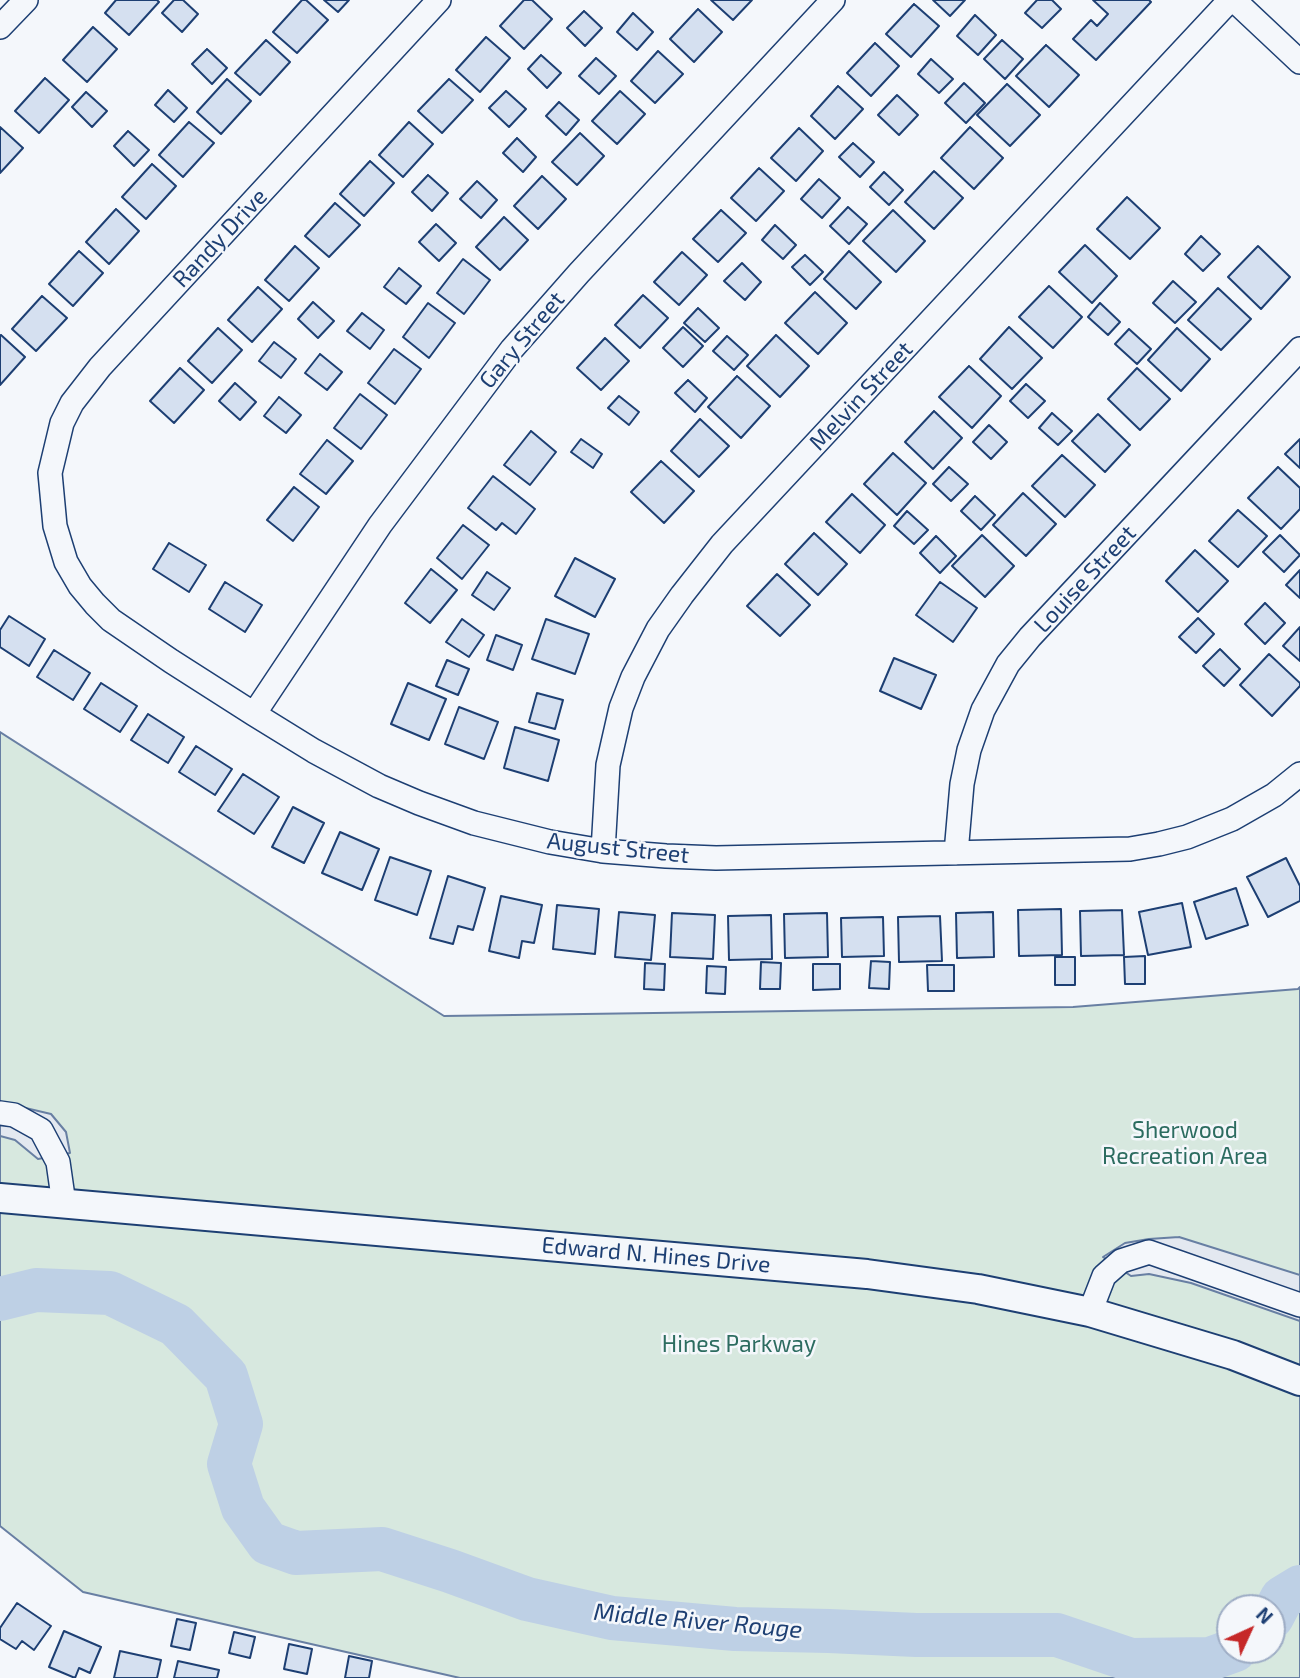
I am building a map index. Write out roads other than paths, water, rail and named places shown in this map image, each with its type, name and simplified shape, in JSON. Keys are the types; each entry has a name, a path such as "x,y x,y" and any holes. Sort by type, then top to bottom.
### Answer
{"street":[{"path":"0,27 26,0"},
{"name":"Randy Drive","path":"52,501 50,473 62,423 83,388 439,0"},
{"name":"Gary Street","path":"254,715 380,526 512,349 579,272 834,0"},
{"path":"1232,0 1300,62"},
{"name":"Melvin Street","path":"603,851 608,765 621,708 633,677 659,629 682,595 732,534 1232,0"},
{"name":"Louise Street","path":"956,853 962,785 969,750 983,710 1008,664 1030,637 1300,349"},
{"name":"August Street","path":"52,501 55,526 66,562 80,586 111,620 254,715 340,766 419,803 517,835 603,851 716,858 1130,849 1187,837 1232,819 1274,795 1300,774"},
{"path":"0,1112 14,1115 41,1130 58,1162 64,1204"},
{"name":"Edward N. Hines Drive","path":"0,1198 867,1274 978,1289 1090,1312 1233,1355 1300,1381"},
{"path":"1090,1312 1104,1276 1121,1261 1149,1252 1300,1305"}],"waterway":[{"name":"Middle River Rouge","path":"0,1299 36,1290 110,1293 176,1325 226,1376 241,1424 229,1464 243,1508 268,1543 296,1553 382,1549 527,1599 612,1618 735,1629 916,1635 1057,1635 1131,1660 1216,1657"},
{"name":"Middle River Rouge","path":"1286,1596 1300,1587"}],"park label":[{"name":"Sherwood Recreation Area","path":"1185,1143"},
{"name":"Hines Parkway","path":"739,1344"}]}
